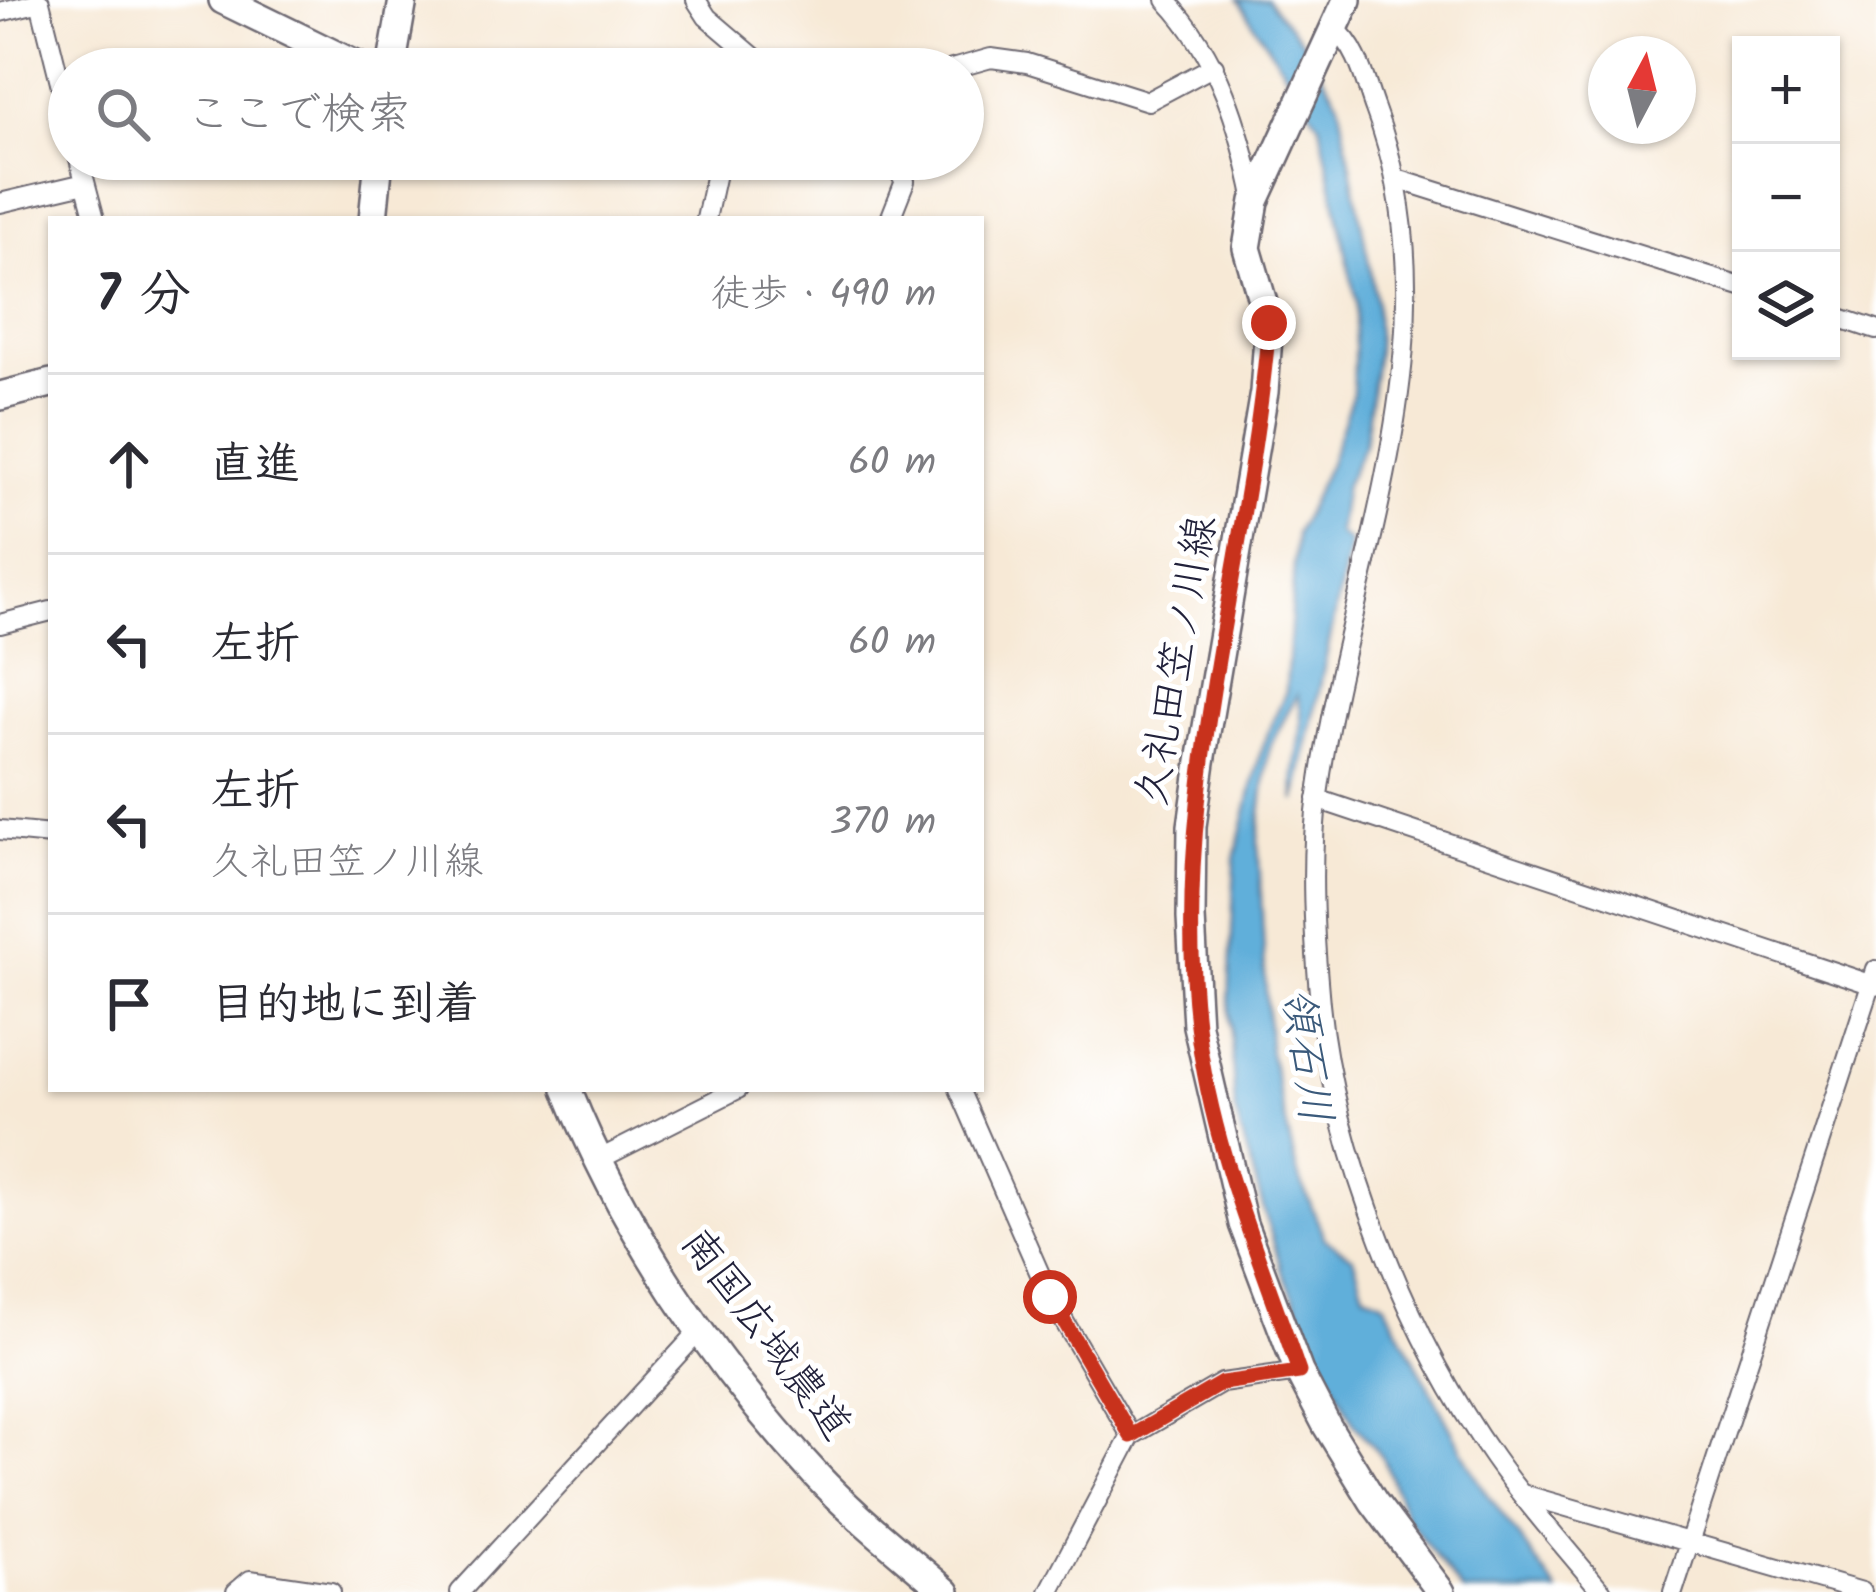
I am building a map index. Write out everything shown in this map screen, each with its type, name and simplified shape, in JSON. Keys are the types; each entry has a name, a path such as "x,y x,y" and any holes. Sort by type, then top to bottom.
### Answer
{"main road":[{"path":"223,0 321,48"},
{"path":"395,48 403,0"},
{"name":"久礼田笠ノ川線","path":"1347,0 1259,191 1247,248 1269,323 1244,527 1198,784 1191,918 1197,1026 1215,1122 1243,1224 1299,1372 1373,1501 1441,1592"},
{"path":"374,216 377,180"},
{"path":"0,396 48,384"},
{"name":"南国広域農道","path":"568,1092 596,1161 701,1329 818,1477 946,1592"}],"street":[{"path":"696,0 707,17 743,48"},
{"path":"1166,0 1214,66 1259,191"},
{"path":"0,12 40,2 52,48"},
{"path":"1333,34 1349,40 1400,180 1407,235 1404,361 1317,799 1320,1003 1333,1093 1366,1210 1457,1400 1522,1494 1602,1592"},
{"path":"984,60 1028,63 1148,101 1214,66"},
{"path":"84,180 93,216"},
{"path":"707,216 714,180"},
{"path":"891,216 904,180"},
{"path":"1400,180 1732,284"},
{"path":"0,203 85,183"},
{"path":"1840,319 1876,330"},
{"path":"0,624 48,612"},
{"path":"1317,799 1874,980 1673,1592"},
{"path":"0,830 48,835"},
{"path":"596,1161 731,1092"},
{"path":"960,1092 1050,1297 1131,1436"},
{"path":"460,1592 701,1329"},
{"path":"1049,1592 1131,1436 1222,1383 1299,1372"},
{"path":"1522,1494 1862,1592"},
{"path":"236,1592 250,1580 332,1592"}],"water":[{"path":"1238,0 1267,0 1307,47 1339,102 1376,302 1377,350 1364,445 1345,485 1338,533 1350,543 1296,801 1301,722 1297,695 1269,748 1258,839 1269,1048 1297,1172 1325,1239 1353,1257 1364,1292 1384,1302 1478,1480 1558,1592 1463,1592 1406,1517 1384,1460 1355,1425 1281,1268 1235,1112 1229,1001 1235,859 1262,746 1286,691 1296,533 1328,466 1353,393 1356,302 1320,125"}],"route":[{"path":"1050,1297 1131,1436 1222,1383 1299,1372 1243,1224 1215,1122 1197,1026 1191,918 1192,826 1244,527 1269,323"}],"water label":[{"name":"領石川","path":"1305,1056"}]}
